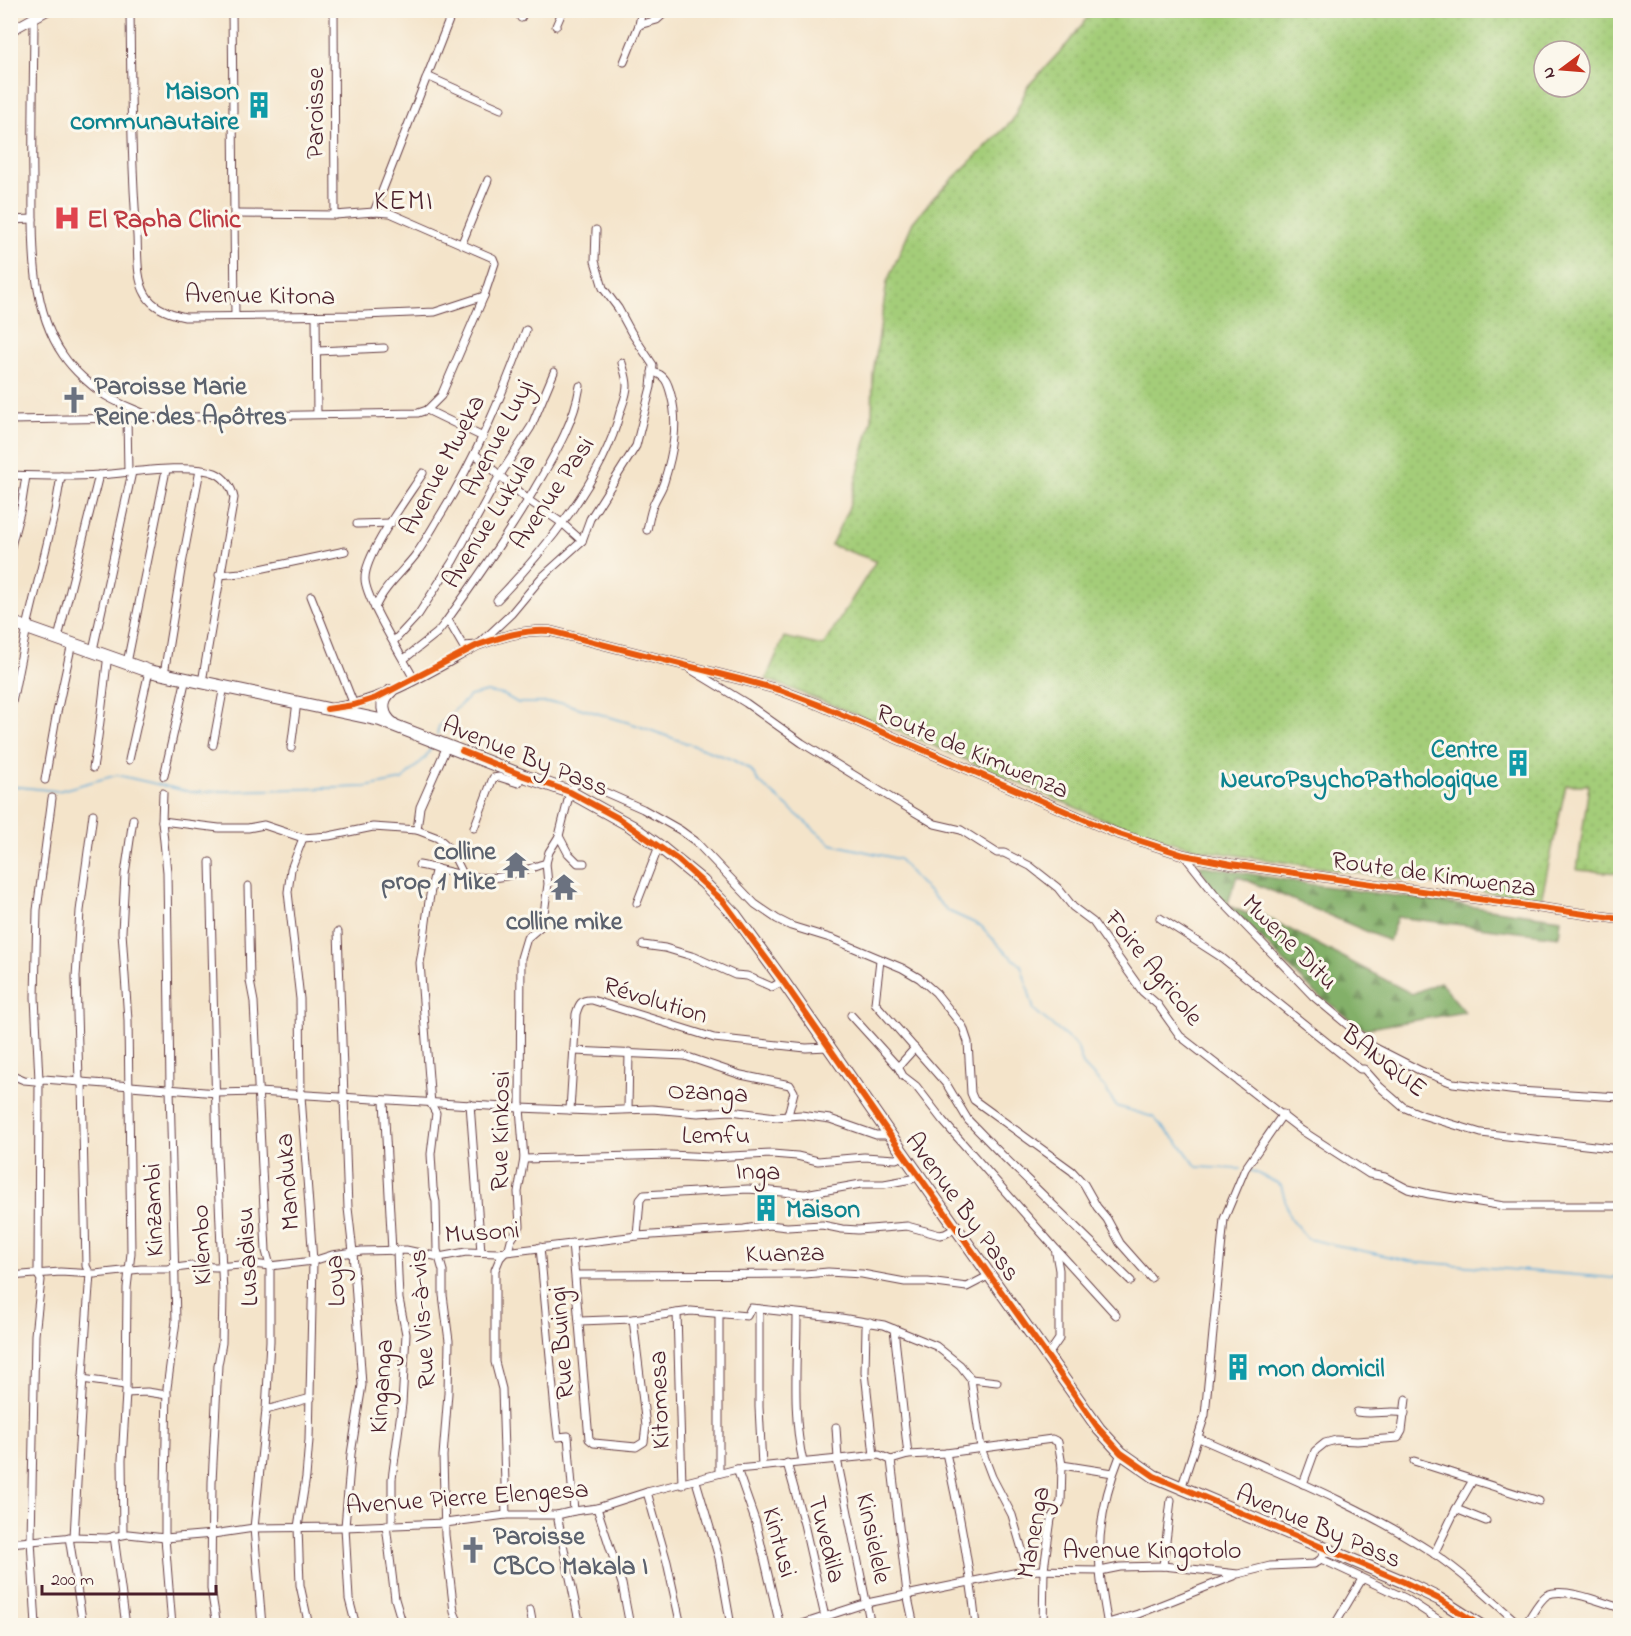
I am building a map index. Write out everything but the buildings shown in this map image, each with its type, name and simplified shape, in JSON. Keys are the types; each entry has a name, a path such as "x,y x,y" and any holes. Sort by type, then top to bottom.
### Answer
{"highway":[{"name":"Avenue By Pass","path":"10,622 149,671 380,720 570,792 631,826 704,882 724,902 783,981 1099,1429 1121,1453 1142,1469 1181,1489 1323,1554 1426,1593 1480,1626"},
{"path":"391,691 384,700 384,712 387,720 396,727"}],"street":[{"path":"10,31 34,14 48,10"},
{"name":"Avenue Kitona","path":"130,10 135,210 140,279 145,294 152,304 185,317 316,316 435,312 484,296"},
{"path":"232,10 235,316"},
{"name":"Paroisse","path":"334,10 335,215"},
{"path":"374,212 453,10"},
{"path":"521,18 525,10"},
{"path":"532,10 537,10"},
{"path":"556,26 563,10"},
{"path":"624,62 639,25 642,10"},
{"path":"639,25 657,20 668,10"},
{"path":"34,14 33,219 40,298 45,320 52,338 64,357 106,396 153,418"},
{"path":"427,76 501,109"},
{"path":"462,243 488,180"},
{"path":"10,420 418,413 427,410 441,396 484,296 495,262 493,258 390,213 235,214"},
{"path":"10,220 33,219"},
{"path":"448,620 463,646 478,645 511,614 541,578 582,541 590,519 633,453 651,387 652,364 603,288 596,261 596,230"},
{"path":"316,316 317,414"},
{"name":"Avenue Mweka","path":"375,608 381,595 417,553 460,484 508,379 526,330"},
{"path":"317,351 384,348"},
{"name":"Avenue Pasi","path":"497,600 562,524 602,459 618,424 626,396 627,384 622,363"},
{"name":"Avenue Luyi","path":"393,641 418,615 435,591 500,475 531,427 554,372"},
{"path":"647,530 651,512 664,483 674,446 675,428 674,405 668,384 661,374 652,372"},
{"name":"Avenue Lukula","path":"404,659 437,633 448,620 528,500 567,430 577,404 580,386"},
{"path":"427,410 483,437"},
{"path":"93,650 130,472 127,418"},
{"path":"475,454 528,500 582,541"},
{"path":"127,663 166,470"},
{"path":"164,674 200,470"},
{"path":"10,475 99,475 200,470 219,475 233,490 234,498 202,682"},
{"path":"414,679 375,608 364,576 374,550 423,473"},
{"path":"58,638 99,475"},
{"path":"10,550 21,508 26,476"},
{"path":"10,713 61,476"},
{"path":"357,524 391,523"},
{"path":"219,575 241,573 345,551"},
{"path":"311,596 354,705"},
{"name":"Route de Kimwenza","path":"327,709 354,705 391,691 478,645 528,631 554,632 770,688 817,704 1116,833 1184,855 1242,866 1620,919"},
{"path":"45,780 72,643"},
{"path":"93,768 108,655"},
{"name":"Foire Agricole","path":"686,666 914,812 935,824 961,830 997,853 1004,853 1030,866 1058,888 1073,907 1083,912 1093,922 1142,991 1158,1004 1179,1035 1301,1130 1369,1174 1385,1177 1419,1192 1517,1208 1620,1206"},
{"path":"129,760 149,671"},
{"path":"164,776 186,678"},
{"path":"213,745 224,686"},
{"path":"291,748 297,702"},
{"path":"417,830 420,807 447,746"},
{"path":"474,828 493,778 499,777 518,783 524,776"},
{"path":"418,865 464,876 507,876 546,863 549,852 559,836 570,792 575,785 582,782 643,809 695,841 730,880 755,904 772,916 791,926 821,934 902,968 919,978 936,993 966,1034 970,1093 974,1100 1072,1171 1084,1184 1120,1243 1152,1278"},
{"name":"Kinzambi","path":"163,793 162,821 167,872 176,1321 167,1395 165,1538 172,1626"},
{"path":"36,1626 31,1540 35,1335 42,1280 38,1275 39,1080 35,998 37,910 52,798"},
{"path":"83,1626 72,1537 90,1274 86,1266 76,977 80,911 93,814"},
{"path":"123,1534 122,1460 129,1271 132,1253 127,990 122,932 125,874 133,819"},
{"path":"162,821 219,828 248,828 264,825 303,838 329,836 373,827 417,830 438,838 446,845 464,876"},
{"path":"559,836 568,853 578,863 584,863"},
{"name":"Manduka","path":"297,1527 306,1477 311,1398 313,1261 301,1096 300,999 288,892 291,869 303,838"},
{"path":"637,903 659,846"},
{"name":"Mwene Ditu","path":"1184,855 1214,893 1313,996 1374,1047 1421,1071 1456,1084 1518,1091 1620,1097"},
{"name":"Kilembo","path":"210,862 217,1155 223,1266 222,1343 212,1482 211,1588 217,1626"},
{"name":"Rue Kinkosi","path":"506,1515 502,1389 495,1362 495,1270 520,1226 518,1192 524,1159 520,1108 521,958 527,938 541,926 545,912 548,884 546,863"},
{"name":"Rue Vis-à-vis","path":"436,868 429,895 420,963 431,1104 436,1113 431,1162 436,1202 437,1250 442,1271 442,1295 449,1341 448,1393 442,1456 445,1523 454,1612 460,1626"},
{"name":"Lusadisu","path":"248,886 250,981 254,1002 267,1251 270,1266 270,1341 266,1410 254,1528 262,1626"},
{"name":"BANQUE","path":"1160,918 1221,957 1360,1069 1364,1069 1403,1107 1481,1133 1620,1149"},
{"name":"Loya","path":"338,932 348,1208 362,1385 351,1454 345,1527 349,1599 356,1626"},
{"path":"643,945 665,948 695,957 735,975 747,976 772,987 783,981"},
{"path":"880,960 875,1003 947,1085 968,1120 1131,1281"},
{"name":"Révolution","path":"570,1110 574,1028 581,1001 588,1000 714,1038 806,1048 828,1047"},
{"path":"851,1016 898,1067 903,1076 916,1086 1019,1209 1037,1226 1116,1316"},
{"path":"898,1067 915,1048"},
{"path":"574,1051 685,1056 741,1075 790,1085 794,1092 788,1115"},
{"path":"628,1109 629,1052"},
{"name":"Ozanga","path":"10,1074 24,1080 431,1104 698,1113 731,1111 776,1117 788,1115 830,1119 876,1135 890,1135"},
{"name":"Kinganga","path":"384,1101 394,1251 399,1299 406,1334 402,1404 392,1479 389,1525 395,1599 403,1626"},
{"path":"470,1104 481,1252"},
{"path":"1181,1489 1199,1438 1206,1406 1224,1220 1247,1166 1283,1114"},
{"name":"Lemfu","path":"524,1159 772,1154 828,1161 864,1157 877,1160 896,1159 905,1156"},
{"name":"Inga","path":"638,1236 640,1200 644,1195 748,1189 806,1194 861,1184 912,1179"},
{"name":"Musoni","path":"10,1276 60,1272 90,1274 191,1266 253,1264 270,1266 313,1261 353,1252 417,1251 439,1257 451,1253 504,1253 638,1236 769,1226 822,1225 858,1230 907,1226 940,1234 956,1228"},
{"name":"Rue Buingi","path":"572,1243 589,1439 594,1443 636,1446 645,1442 646,1426 633,1319"},
{"path":"540,1247 558,1437 568,1436 574,1510"},
{"path":"1048,1355 1059,1340 1059,1270 1055,1248"},
{"name":"Kuanza","path":"576,1275 828,1272 967,1287 990,1275"},
{"path":"580,1322 633,1319 691,1311 747,1316 751,1308 870,1322 936,1346 960,1365 971,1379 981,1448 995,1483 1012,1515 1028,1570"},
{"path":"759,1309 759,1407 762,1466"},
{"name":"Kitomesa","path":"677,1313 682,1485"},
{"path":"719,1314 719,1473"},
{"path":"797,1314 796,1411 803,1462"},
{"path":"870,1322 866,1327 865,1372 873,1456"},
{"path":"894,1329 908,1455"},
{"path":"82,1379 125,1389 167,1395"},
{"path":"971,1379 997,1382"},
{"path":"266,1410 311,1398"},
{"path":"1303,1484 1315,1451 1325,1443 1336,1440 1343,1442 1398,1438 1402,1431 1406,1399"},
{"path":"1357,1412 1405,1413"},
{"name":"Kinsielele","path":"836,1427 837,1459 871,1626"},
{"path":"1199,1438 1336,1499 1434,1554 1523,1626 1545,1597 1553,1593 1572,1594 1620,1608"},
{"name":"Avenue Pierre Elengesa","path":"10,1543 72,1537 107,1538 123,1534 165,1538 254,1528 445,1523 506,1515 558,1515 574,1510 597,1508 737,1469 879,1455 891,1460 908,1455 946,1453 1041,1439 1056,1440 1059,1446"},
{"name":"Manenga","path":"1043,1626 1044,1569 1051,1519 1061,1502 1062,1465 1059,1446"},
{"path":"946,1453 961,1520 976,1626"},
{"path":"1121,1453 1113,1473 1100,1538 1100,1571 1108,1624 1238,1574"},
{"path":"891,1460 914,1626"},
{"path":"1414,1461 1539,1501"},
{"name":"Tuvedila","path":"787,1464 804,1524 827,1626"},
{"path":"1062,1465 1113,1473"},
{"name":"Kintusi","path":"737,1469 756,1522 780,1626"},
{"path":"1434,1554 1455,1509 1473,1480"},
{"path":"696,1481 719,1558 731,1626"},
{"path":"648,1492 681,1626"},
{"path":"1163,1566 1171,1500"},
{"path":"597,1508 622,1584 630,1626"},
{"path":"1455,1509 1486,1521"},
{"path":"558,1515 579,1626"},
{"path":"297,1527 300,1585 309,1626"},
{"path":"114,1536 126,1626"},
{"path":"1323,1554 1362,1579 1405,1598 1448,1626"},
{"name":"Avenue Kingotolo","path":"796,1626 867,1603 908,1593 971,1583 1028,1570 1100,1571 1120,1567 1163,1566 1238,1574 1270,1566 1311,1565 1323,1554"},
{"path":"1334,1626 1362,1579"},
{"path":"530,1610 533,1626"}],"green space":[{"path":"1095,10 1620,11 1620,873 1577,870 1589,785 1566,785 1541,900 1208,851 1159,839 1095,816 911,736 766,679 784,637 823,646 876,561 831,545 849,507 872,419 873,375 887,282 913,222 933,198 1012,121 1028,86"},
{"path":"1199,865 1309,884 1561,919 1559,937 1397,917 1389,941 1237,876 1228,903 1231,907 1248,914 1251,909 1412,994 1440,982 1465,1012 1363,1029 1313,991 1212,889"}],"waterway":[{"path":"437,734 439,726 470,696 487,692 504,695 518,703 563,703 633,724 731,759 751,770 759,782 831,844 899,859 948,911 981,926 1004,951 1021,965 1034,1010 1077,1046 1083,1065 1105,1088 1116,1106 1153,1117 1183,1148 1197,1167 1241,1169"},
{"path":"10,786 58,791 117,775 191,792 365,787 402,780 425,758 432,746"},
{"path":"1248,1169 1281,1185 1290,1218 1308,1239 1410,1261 1613,1278 1620,1274"}],"cycle path":[{"path":"327,709 354,705 376,698 478,645 522,632 550,631 780,690 1116,833 1184,855 1231,864 1620,919"},
{"path":"462,751 570,792 618,818 678,860 724,902 783,981 1099,1429 1121,1453 1154,1476 1404,1582 1439,1599 1481,1626"}],"place":[{"name":"Maison communautaire","path":"259,105"},
{"name":"El Rapha Clinic","path":"67,218"},
{"name":"Paroisse Marie Reine des Apôtres","path":"74,400"},
{"name":"Centre NeuroPsychoPathologique","path":"1518,763"},
{"name":"colline prop 1 Mike","path":"516,865"},
{"name":"colline mike","path":"564,887"},
{"name":"Maison","path":"766,1208"},
{"name":"mon domicil","path":"1238,1367"},
{"name":"Paroisse CBCO Makala I","path":"473,1550"}],"district":[{"name":"KEMI","path":"404,199"}]}
